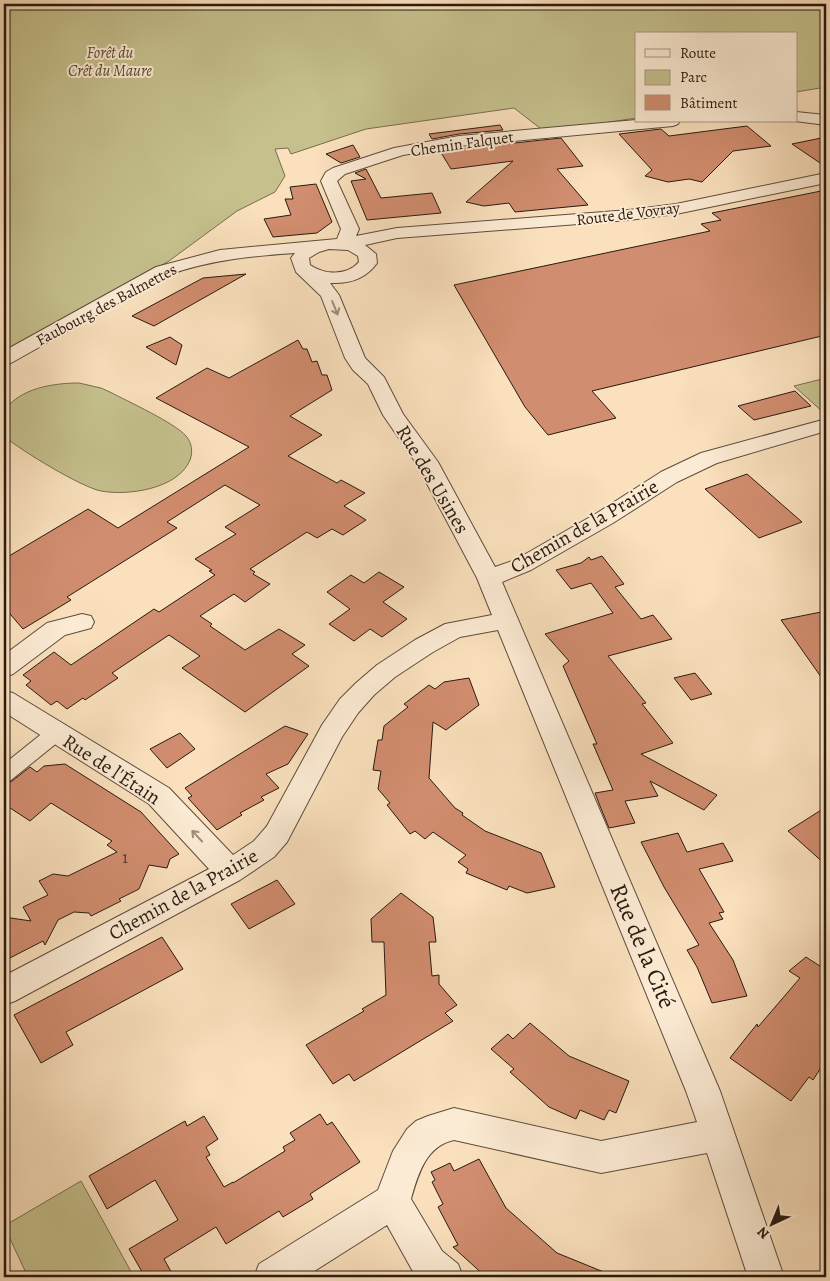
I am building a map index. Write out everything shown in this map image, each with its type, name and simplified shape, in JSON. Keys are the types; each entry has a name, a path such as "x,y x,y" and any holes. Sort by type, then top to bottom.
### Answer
{"street":[{"path":"798,117 826,120"},
{"name":"Chemin Falquet","path":"342,244 350,229 329,181 332,175 339,171 400,151 459,141 662,122"},
{"name":"Route de Vovray","path":"318,246 342,244 398,233 629,215 676,208 826,178"},
{"name":"Route de Vovray","path":"363,267 384,245 400,238 428,232"},
{"path":"318,246 303,253 300,258 304,269 329,277 350,275 363,267 368,258 363,250 342,244"},
{"name":"Faubourg des Balmettes","path":"4,359 162,271 202,258 258,249 318,246"},
{"name":"Faubourg des Balmettes","path":"240,252 280,255 304,269"},
{"name":"Rue des Usines","path":"363,267 348,282 346,294 376,363 377,381 393,415 427,462 489,578"},
{"name":"Rue des Usines","path":"304,269 326,290 355,358 360,366 377,381"},
{"name":"Chemin de la Prairie","path":"4,991 230,872 264,849 277,834 331,732 348,706 365,689 407,657 454,630 508,620 489,578 523,565 605,518 668,477 709,458 826,425"},
{"name":"Rue de la Cité","path":"508,620 703,1091 766,1277"},
{"path":"4,668 56,629 82,622"},
{"name":"Rue de l'Étain","path":"4,700 159,796 230,872"},
{"path":"4,775 56,733"},
{"path":"272,1277 393,1200 408,1154 417,1141 444,1124 454,1124 601,1157 667,1143 719,1135"},
{"path":"393,1200 428,1264 445,1277"}],"green space":[{"name":"Forêt du Crêt du Maure","path":"4,4 826,4 826,87 798,92 798,32 635,32 635,118 545,132 514,108 366,129 291,154 288,148 275,149 285,176 275,192 237,211 169,261 4,354"},
{"path":"826,378 826,413 825,414 794,386"},
{"path":"79,383 110,392 162,419 180,431 190,442 191,448 190,460 184,470 164,484 151,488 125,492 101,491 80,483 52,468 5,437 4,412 18,397 37,388"},
{"path":"81,1181 134,1277 28,1277 4,1226"}],"building":[{"path":"500,125 503,130 459,134 432,139 429,134"},
{"path":"747,126 771,146 733,151 702,182 689,179 668,182 645,176 652,170 619,134 661,129 669,136"},
{"path":"826,137 826,167 792,144"},
{"path":"561,138 583,166 557,169 588,205 515,212 509,203 484,206 466,202 513,161 451,169 440,151"},
{"path":"353,145 360,157 341,163 326,154"},
{"path":"366,169 381,198 432,193 441,213 367,220 351,181 366,179 355,173"},
{"path":"316,184 332,222 317,233 273,237 264,219 291,215 285,199 293,199 290,187"},
{"path":"826,190 826,335 592,391 616,418 548,435 525,407 454,285 710,231 701,224 721,220 712,213"},
{"path":"246,274 154,326 132,316 203,278"},
{"path":"170,337 182,345 176,365 146,347"},
{"path":"298,340 303,349 307,349 312,362 317,361 322,375 327,375 332,390 290,416 322,435 288,456 337,483 341,480 365,493 344,506 366,520 343,535 332,529 317,538 307,532 250,569 255,572 253,574 270,584 245,602 234,594 200,616 212,624 210,626 245,650 279,629 305,645 292,654 309,666 245,712 182,668 200,656 169,635 112,673 118,678 85,700 83,698 67,709 57,701 51,705 26,685 31,681 23,675 54,652 71,665 154,609 159,612 215,575 209,571 212,570 195,559 236,534 225,527 260,505 225,485 167,522 177,528 67,597 71,600 23,629 4,607 4,559 88,509 118,528 249,447 156,398 207,368 229,378"},
{"path":"795,391 811,406 754,420 738,406"},
{"path":"747,474 802,522 759,538 705,489"},
{"path":"602,556 624,584 615,587 641,619 653,615 672,639 608,656 646,703 642,704 673,743 641,754 717,795 704,810 650,781 658,796 625,801 635,823 609,828 600,806 595,793 613,790 593,744 597,744 563,666 569,661 545,634 613,613 591,583 571,589 556,570 581,563 589,557 591,560"},
{"path":"379,572 404,587 383,602 407,619 382,637 370,629 354,641 329,624 350,609 327,592 351,575 364,583"},
{"path":"826,611 826,684 781,620"},
{"path":"695,673 712,694 691,700 674,678"},
{"path":"469,678 479,705 446,730 433,722 429,778 455,808 463,813 462,815 485,831 541,853 555,887 527,893 509,886 507,890 466,873 468,869 458,862 466,855 433,832 425,839 415,831 410,834 387,805 390,803 378,789 381,771 373,770 378,740 382,740 384,726 408,707 404,704 429,685 435,689 444,682"},
{"path":"285,726 308,734 288,764 266,774 279,788 261,797 264,800 240,813 242,815 217,830 188,798 192,796 185,788"},
{"path":"180,733 195,749 167,768 150,749"},
{"path":"65,764 141,812 179,854 170,859 167,868 149,865 139,889 119,899 121,901 91,916 89,913 74,912 58,920 45,945 43,941 4,961 4,917 31,921 23,907 48,895 39,881 53,874 68,876 117,852 107,845 112,841 51,803 30,821 4,804 4,785 30,767 37,772 44,766"},
{"path":"826,807 826,865 788,831"},
{"path":"678,833 687,852 723,843 733,861 699,869 724,912 719,913 723,919 709,923 733,960 747,996 712,1003 697,967 687,950 699,945 664,887 641,842"},
{"path":"277,880 295,904 249,929 231,904"},
{"path":"401,893 433,917 436,942 429,942 432,976 439,975 439,984 457,1005 445,1013 453,1021 354,1081 349,1074 333,1084 306,1045 364,1011 362,1009 386,995 384,942 372,942 371,919"},
{"path":"162,937 183,969 66,1032 73,1045 41,1063 14,1015"},
{"path":"806,957 826,970 826,1060 813,1080 809,1077 791,1101 730,1058 757,1024 758,1027 800,978 789,971"},
{"path":"530,1023 569,1056 629,1081 616,1113 609,1110 604,1120 580,1110 576,1119 549,1107 510,1072 514,1069 491,1049 508,1034 513,1039"},
{"path":"320,1114 327,1125 332,1122 360,1162 310,1194 313,1199 283,1217 279,1211 226,1244 216,1227 164,1259 174,1277 145,1277 129,1249 178,1220 155,1180 107,1209 89,1176 185,1121 187,1126 204,1116 218,1139 206,1147 210,1155 206,1157 224,1187 285,1151 283,1147 295,1140 290,1133"},
{"path":"479,1159 506,1208 557,1253 616,1277 503,1277 495,1271 489,1277 486,1277 453,1247 458,1245 438,1207 443,1204 432,1182 435,1180 431,1172 450,1163 454,1171"}]}
